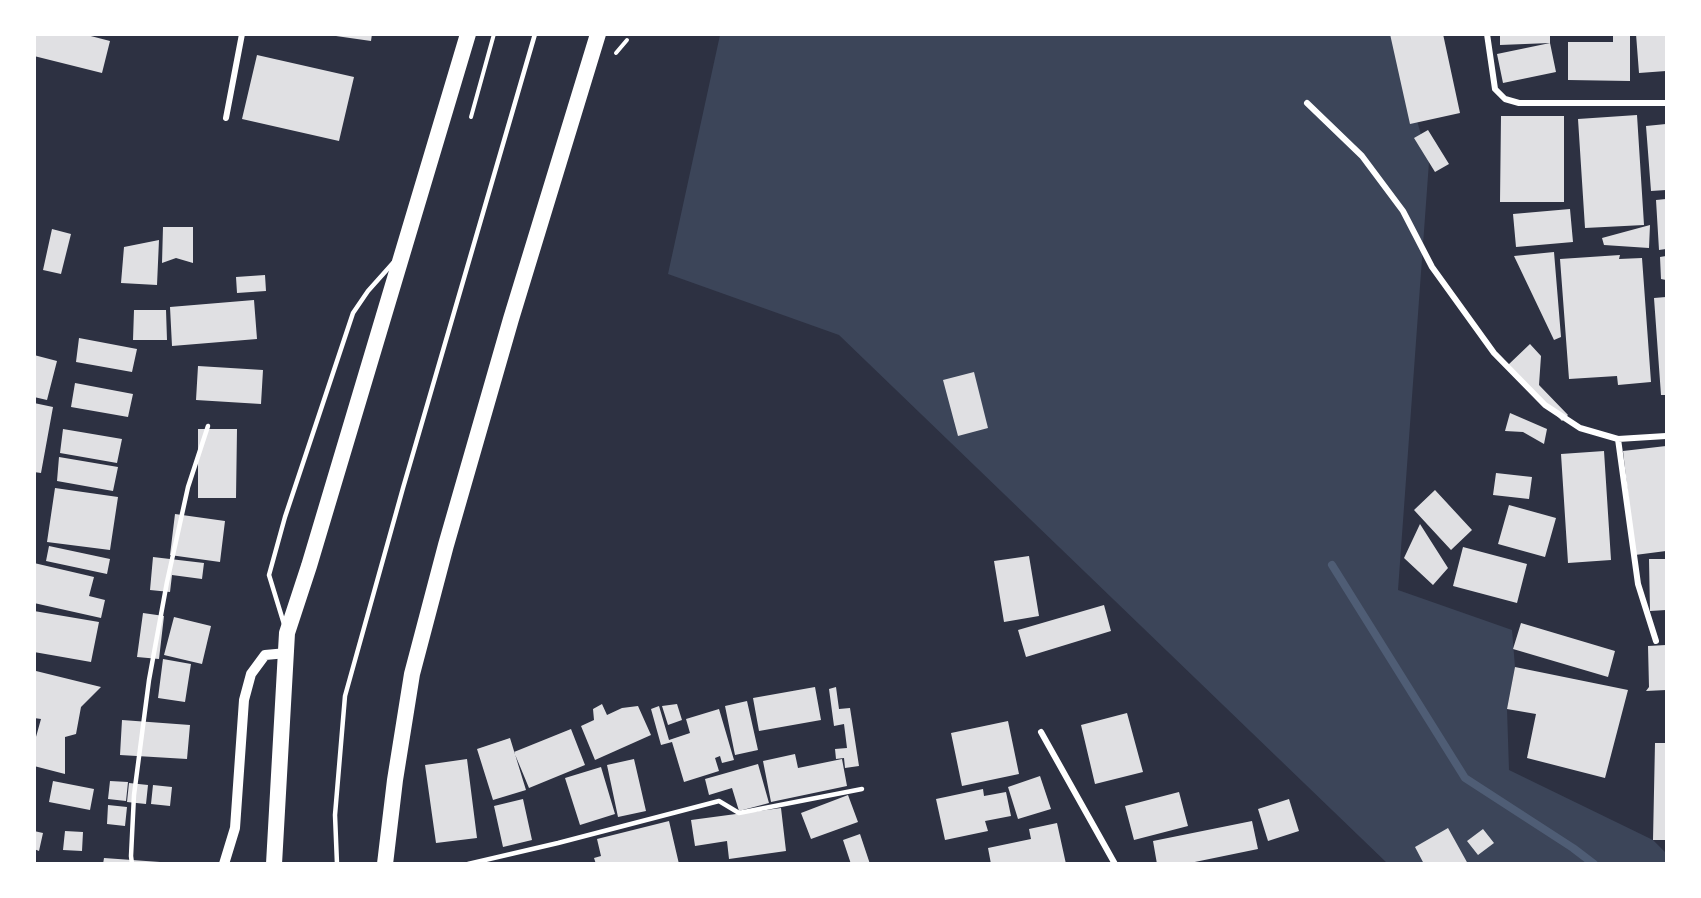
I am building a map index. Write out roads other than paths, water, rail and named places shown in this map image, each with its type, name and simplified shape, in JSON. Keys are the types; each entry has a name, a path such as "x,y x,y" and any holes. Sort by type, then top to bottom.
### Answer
{"highway":[{"path":"274,864 287,633 468,34"},
{"path":"385,864 395,780 412,674 446,545 511,319 598,34"}],"street":[{"path":"226,118 242,34"},
{"path":"1487,34 1495,89 1505,99 1519,103 1666,103"},
{"path":"1306,103 1362,156 1403,211 1432,267 1494,352 1545,405 1580,428 1618,439 1666,436"},
{"path":"1618,439 1638,584 1656,641"},
{"path":"224,864 235,828 244,700 251,674 266,655 287,653"},
{"path":"1041,732 1116,864"}],"lane":[{"path":"337,864 335,815 345,696 535,34"},
{"path":"287,633 269,575 285,517 353,313 368,291 404,249"},
{"path":"132,864 134,795 148,680 188,488 208,426"},
{"path":"468,864 719,801 740,813 862,789"}],"waterway":[{"path":"1332,565 1465,778 1594,864"}]}
